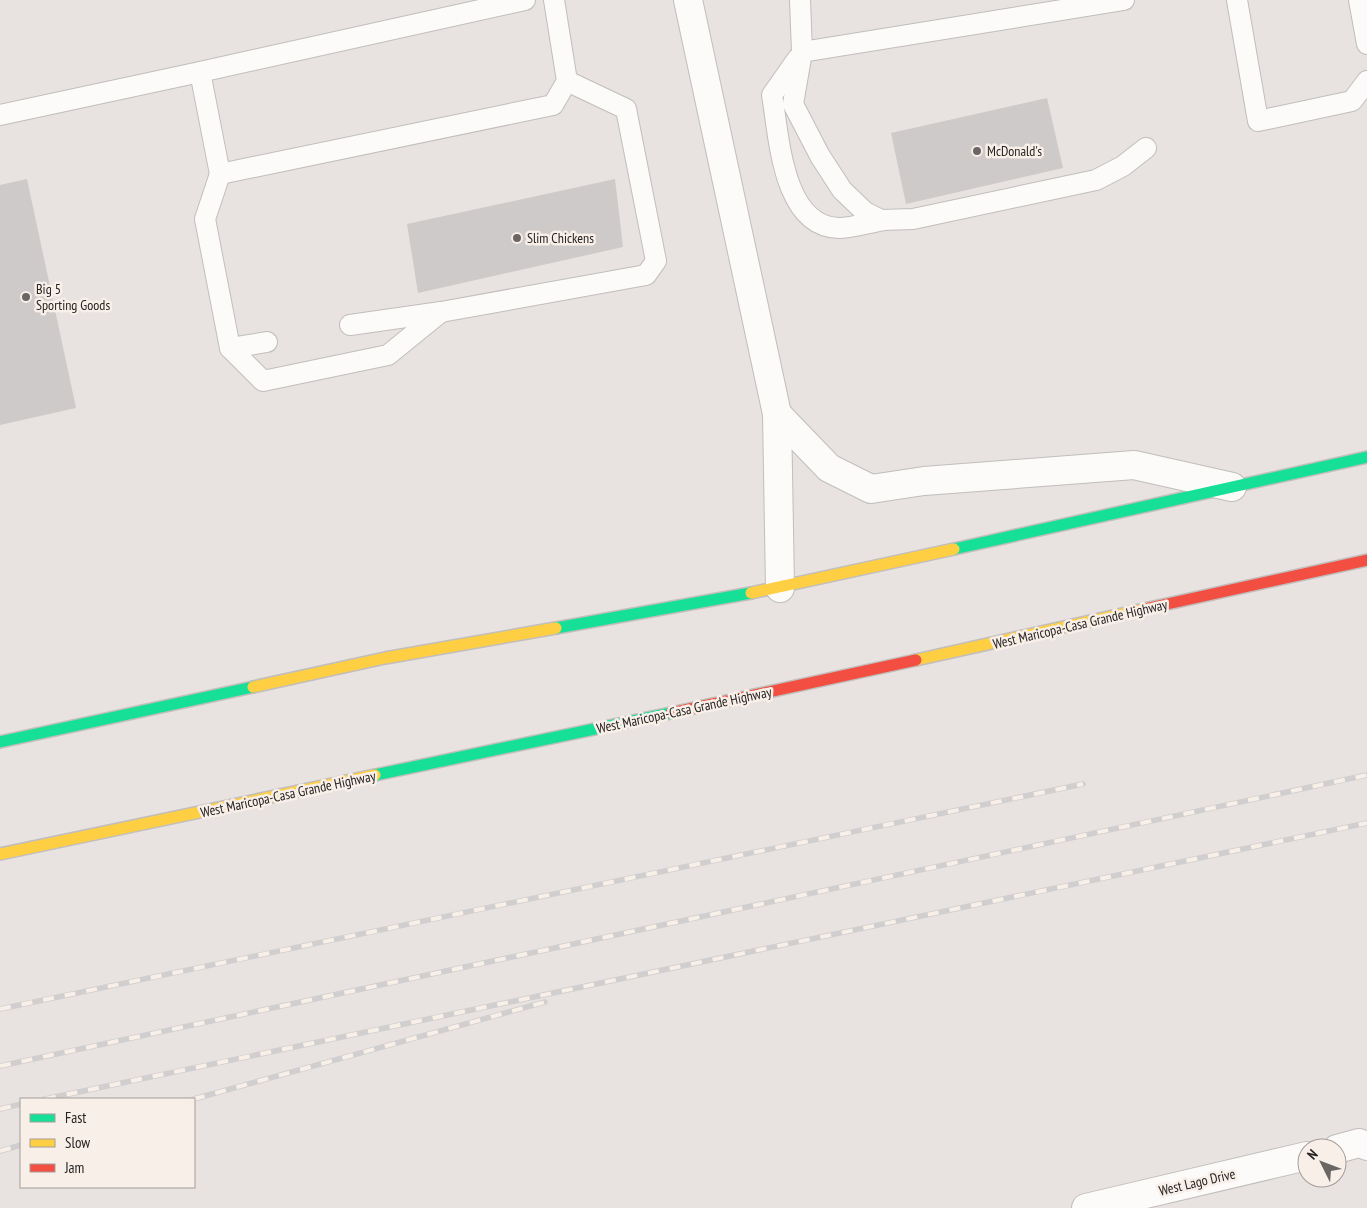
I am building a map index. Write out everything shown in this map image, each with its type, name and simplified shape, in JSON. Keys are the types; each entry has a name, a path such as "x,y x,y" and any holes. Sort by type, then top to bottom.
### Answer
{"main road":[{"path":"0,742 385,658 780,588 1367,457"},
{"name":"West Maricopa-Casa Grande Highway","path":"0,854 795,687 1367,560"}],"street":[{"path":"688,0 777,414 780,588"},
{"path":"777,414 829,468 871,489 924,481 1134,465 1232,487"},
{"path":"1347,1146 1359,1143 1367,1146"},
{"name":"West Lago Drive","path":"1086,1208 1297,1158"}],"lane":[{"path":"0,115 525,0"},
{"path":"220,174 553,105 567,80 554,0"},
{"path":"800,0 802,52 793,104 820,156 842,190 865,212 884,220"},
{"path":"1124,0 802,52 772,95 786,176 801,209 820,224 839,228 884,220 913,219 1096,180 1123,166 1146,148"},
{"path":"1237,0 1258,121 1352,101 1367,81"},
{"path":"1359,0 1367,44"},
{"path":"200,72 220,174 205,218 230,348 264,382 388,355 441,312"},
{"path":"350,325 441,312 646,275 656,261 626,109 567,80"},
{"path":"230,348 267,342"}],"building":[{"name":"McDonald's","path":"1047,98 1063,168 906,204 891,133"},
{"name":"Big 5 Sporting Goods","path":"27,179 76,408 0,425 0,185"},
{"path":"615,179 623,247 418,293 407,224"}],"railway":[{"path":"0,1066 1367,775"},
{"path":"0,1009 1083,784"},
{"path":"50,1098 1367,823"},
{"path":"195,1099 545,1002"},
{"path":"0,1109 20,1104"},
{"path":"0,1151 20,1145"}],"traffic: fast":[{"path":"954,549 1367,457"},
{"path":"556,628 751,593"},
{"path":"0,742 253,687"},
{"path":"375,775 671,713"}],"traffic: slow":[{"path":"751,593 954,549"},
{"path":"916,660 1149,608"},
{"path":"253,687 385,658 556,628"},
{"path":"0,854 375,775"}],"traffic: jam":[{"path":"1149,608 1367,560"},
{"path":"671,713 916,660"}],"place":[{"name":"McDonald's","path":"977,151"},
{"name":"Slim Chickens","path":"517,238"},
{"name":"Big 5 Sporting Goods","path":"26,297"}]}
